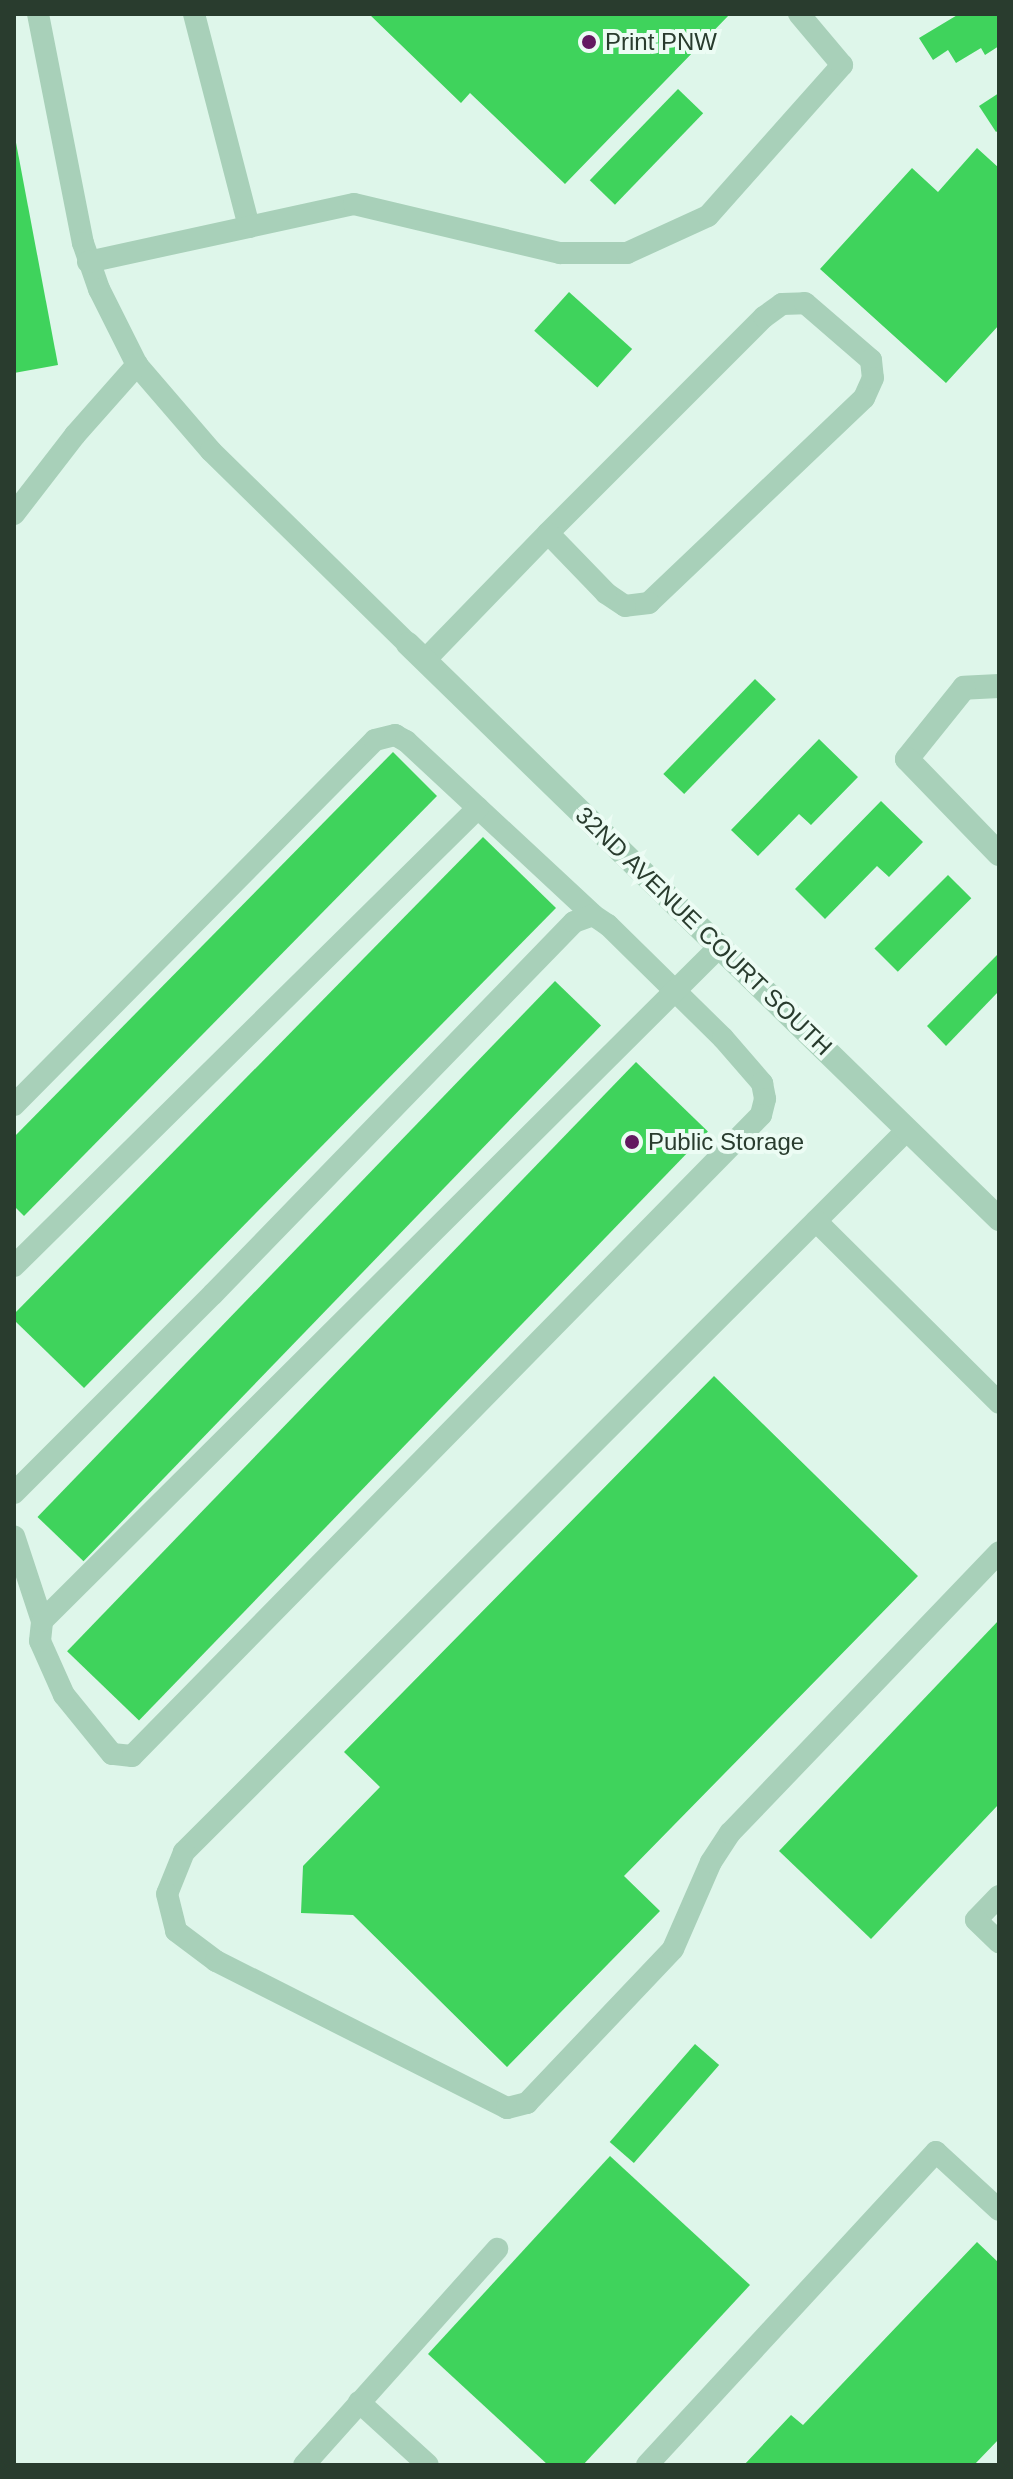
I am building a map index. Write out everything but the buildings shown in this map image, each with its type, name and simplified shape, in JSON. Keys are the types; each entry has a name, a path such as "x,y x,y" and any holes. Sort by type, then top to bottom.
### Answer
{"street":[{"name":"32ND AVENUE COURT SOUTH","path":"417,652 999,1219"},
{"path":"999,686 964,688 907,759 999,854"}],"lane":[{"path":"38,14 72,196 88,262 137,365 211,451 417,652 548,533 764,317 782,304 805,303 871,360 873,378 864,398 649,603 625,606 606,593 548,533"},
{"path":"194,14 249,227"},
{"path":"88,262 354,204 560,253 627,253 708,216 842,65 799,14"},
{"path":"14,514 75,435 137,365"},
{"path":"14,1105 375,740 395,735 406,741 593,915 608,925 762,1083 765,1099 761,1115 132,1756 112,1754 64,1695 40,1641 42,1621 14,1536"},
{"path":"14,1266 478,808"},
{"path":"14,1493 213,1294 574,922 593,915"},
{"path":"42,1621 719,947"},
{"path":"907,1130 184,1852 167,1894 176,1931 216,1961 507,2108 527,2103 673,1949 711,1862 730,1833 999,1552"},
{"path":"816,1221 999,1403"},
{"path":"999,1896 976,1920 999,1942"},
{"path":"647,2465 936,2152 999,2210"},
{"path":"304,2465 497,2249"},
{"path":"359,2402 428,2465"}],"place":[{"name":"Print PNW","path":"589,42"},
{"name":"Public Storage","path":"632,1142"}]}
